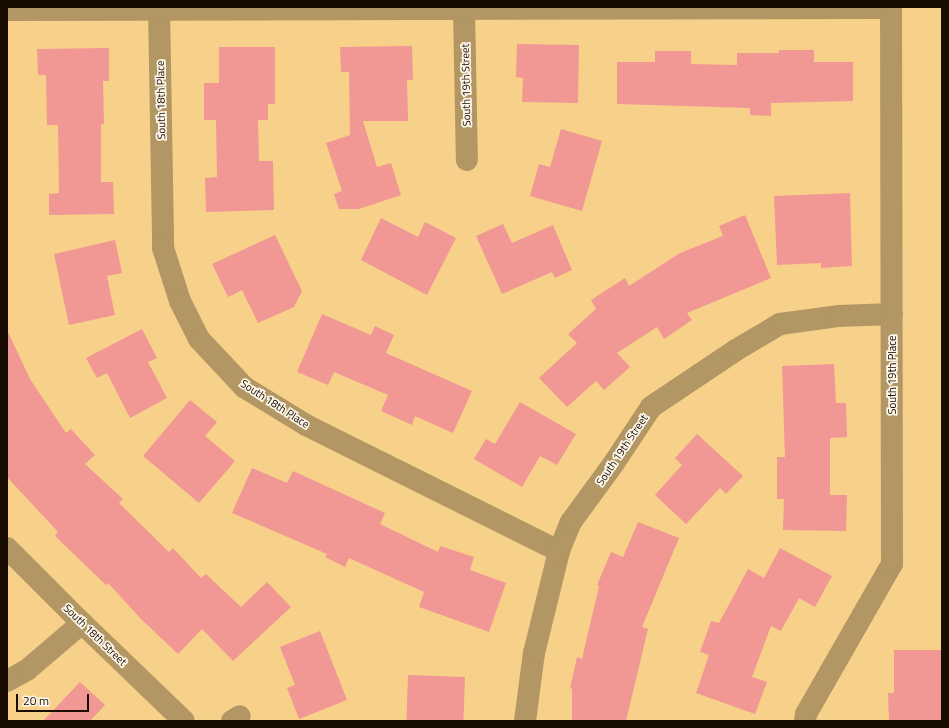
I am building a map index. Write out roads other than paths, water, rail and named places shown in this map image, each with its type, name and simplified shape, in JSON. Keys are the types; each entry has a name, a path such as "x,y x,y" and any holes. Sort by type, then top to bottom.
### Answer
{"street":[{"path":"7,10 159,8 464,9 891,7"},
{"name":"South 19th Place","path":"805,721 806,714 892,564 891,7"},
{"name":"South 18th Place","path":"159,8 163,248 180,301 198,339 244,386 306,425 559,550"},
{"name":"South 19th Street","path":"464,9 467,160"},
{"name":"South 19th Street","path":"525,721 534,653 559,550 571,522 614,464 651,408 736,350 780,324 839,316 892,314"},
{"name":"South 18th Street","path":"7,548 82,624 184,721"},
{"path":"7,681 27,670 82,624"}]}
